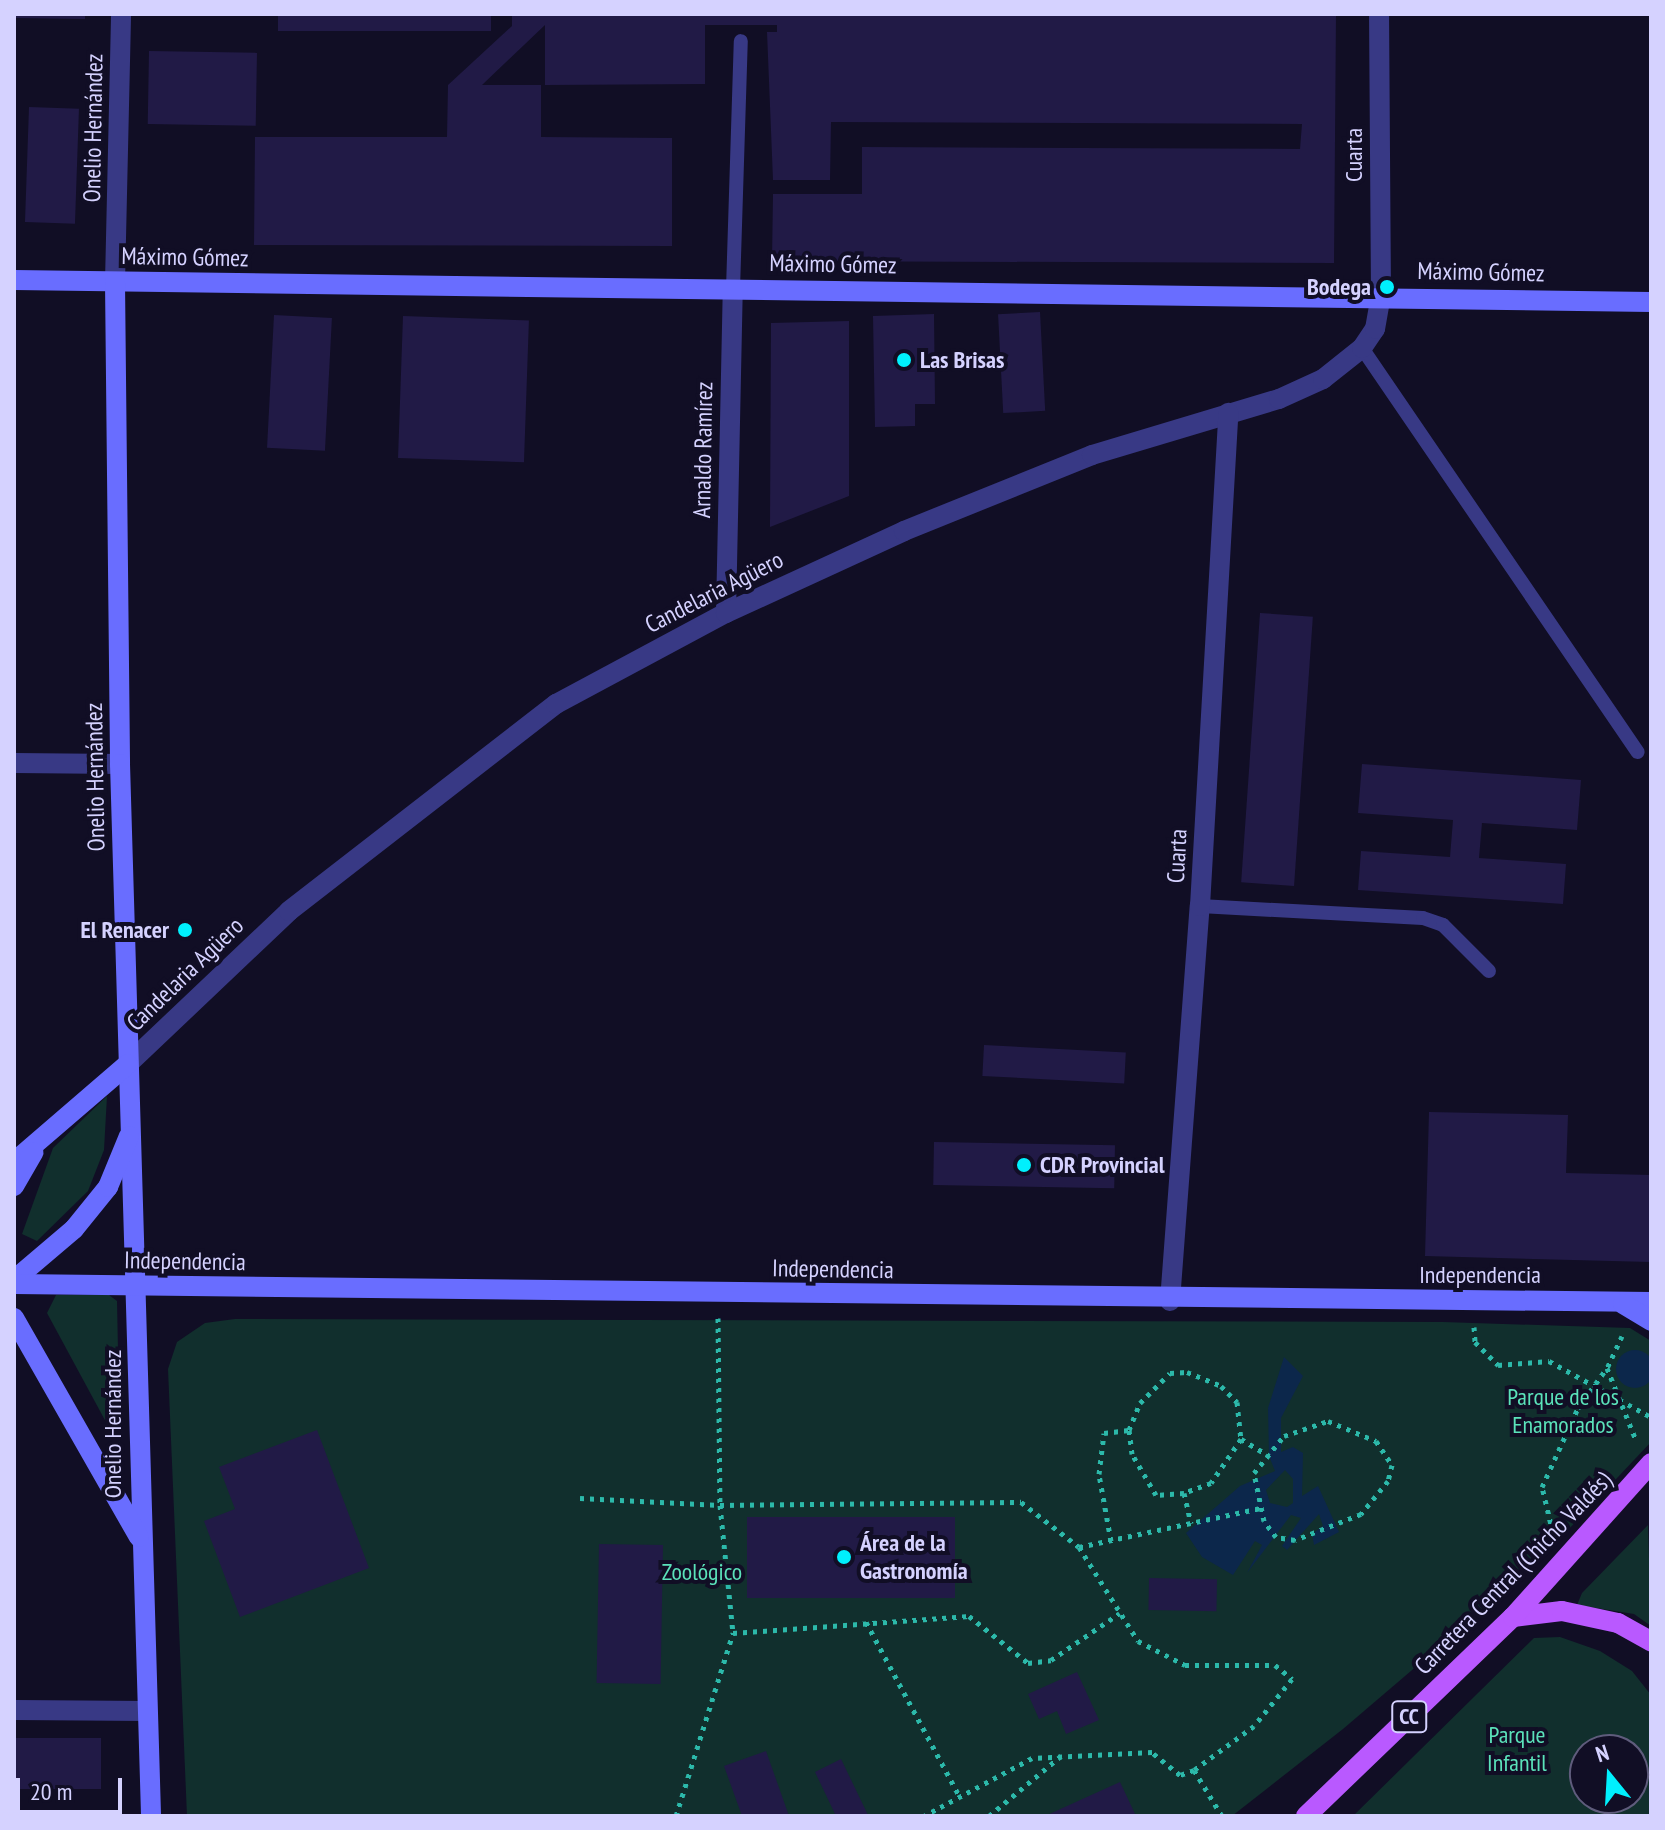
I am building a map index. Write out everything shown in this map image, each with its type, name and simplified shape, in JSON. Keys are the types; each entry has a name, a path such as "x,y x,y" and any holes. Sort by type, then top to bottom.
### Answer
{"main road":[{"name":"Carretera Central (Chicho Valdés)","path":"1306,1816 1513,1617 1650,1465"},
{"path":"1513,1617 1562,1611 1618,1623 1651,1641"}],"street":[{"name":"Onelio Hernández","path":"121,14 115,282 120,764 138,1287 139,1538 151,1816"},
{"name":"Cuarta","path":"1379,14 1381,296"},
{"name":"Máximo Gómez","path":"14,280 1651,302"},
{"name":"Arnaldo Ramírez","path":"726,613 733,289"},
{"name":"Candelaria Agüero","path":"128,1064 289,911 556,704 726,613 904,531 1078,461 1323,379 1362,348 1375,329 1381,296"},
{"name":"Cuarta","path":"1170,1301 1200,906 1228,413"},
{"path":"14,763 120,764"},
{"path":"14,1162 128,1064"},
{"path":"14,1282 74,1229 108,1187 132,1130"},
{"path":"14,1186 40,1142"},
{"name":"Independencia","path":"14,1282 138,1287 1170,1301 1651,1302"},
{"path":"1616,1301 1651,1321"},
{"name":"Onelio Hernández","path":"14,1318 139,1538"},
{"path":"14,1710 147,1711"}],"lane":[{"path":"733,289 741,41"},
{"path":"1362,348 1638,752"},
{"path":"1200,906 1423,918 1443,925 1489,971"}],"path":[{"path":"676,1816 733,1633 720,1505 718,1293"},
{"path":"1473,1302 1475,1342 1485,1357 1498,1365 1549,1361 1651,1417"},
{"path":"1629,1329 1611,1350 1607,1368 1619,1402 1650,1465"},
{"path":"1567,1558 1546,1519 1542,1487 1590,1385 1607,1368"},
{"path":"1187,1372 1221,1386 1237,1402 1241,1439 1211,1483 1184,1493 1156,1495 1137,1467 1129,1430 1140,1403 1170,1373 1187,1372"},
{"path":"1328,1421 1376,1441 1392,1465 1388,1481 1361,1514 1331,1530 1295,1540 1276,1537 1261,1508 1254,1473 1284,1436 1328,1421"},
{"path":"1111,1541 1099,1474 1104,1433 1129,1430"},
{"path":"1241,1439 1269,1456"},
{"path":"1184,1493 1191,1523"},
{"path":"580,1498 720,1505 1021,1502 1079,1547 1138,1641 1185,1665 1275,1665 1292,1679 1254,1726 1194,1770 1180,1775 1152,1752 1032,1758 924,1816"},
{"path":"1079,1547 1261,1508"},
{"path":"733,1633 969,1616 1028,1663 1051,1660 1120,1613"},
{"path":"866,1622 960,1797"},
{"path":"989,1816 1063,1755"},
{"path":"1194,1770 1222,1816"}],"green space":[{"path":"107,1096 104,1150 88,1191 37,1241 22,1234 53,1148"},
{"path":"56,1295 109,1295 117,1301 120,1448 47,1313"},
{"name":"Zoológico","path":"235,1319 1443,1322 1630,1328 1651,1341 1651,1442 1534,1566 1343,1729 1232,1816 187,1816 168,1369 177,1342 205,1323"},
{"path":"1648,1525 1651,1626 1634,1614 1577,1605 1582,1593"},
{"name":"Parque Infantil","path":"1560,1637 1600,1651 1632,1671 1651,1695 1651,1816 1353,1816 1534,1638"}],"water":[{"path":"1635,1350 1648,1356 1654,1369 1648,1382 1635,1388 1622,1382 1616,1369 1622,1356"},
{"path":"1284,1357 1303,1376 1281,1418 1281,1452 1293,1447 1303,1453 1302,1496 1318,1486 1339,1532 1314,1545 1312,1534 1323,1526 1319,1514 1287,1550 1282,1546 1301,1518 1291,1515 1247,1573 1262,1545 1255,1541 1233,1575 1202,1557 1186,1533 1240,1486 1275,1471 1269,1456 1268,1408","holes":["1285,1470 1293,1479 1293,1503 1287,1507 1270,1503 1266,1490"]}],"building":[{"path":"14,14 85,14 85,19 14,18"},
{"path":"278,14 491,14 491,31 278,31"},
{"path":"512,14 1336,14 1334,263 772,261 773,194 862,194 862,147 1300,149 1302,124 831,122 830,180 773,180 767,32 777,32 777,25 705,25 705,84 545,85 545,25 482,85 541,85 541,137 672,138 672,246 254,245 255,137 447,137 448,85 512,26"},
{"path":"149,51 257,53 256,126 148,124"},
{"path":"29,107 79,109 75,224 25,222"},
{"path":"1040,312 1045,411 1003,413 998,314"},
{"name":"Las Brisas","path":"934,314 935,404 915,404 915,426 875,427 873,316"},
{"path":"274,315 332,318 325,451 267,448"},
{"path":"403,316 529,320 524,462 398,458"},
{"path":"849,321 849,496 770,527 771,323"},
{"path":"1260,613 1313,617 1294,886 1241,882"},
{"path":"1362,764 1581,780 1577,830 1482,823 1479,858 1566,864 1563,904 1358,890 1361,851 1450,857 1453,820 1358,813"},
{"path":"984,1045 1126,1052 1124,1083 982,1076"},
{"path":"1429,1112 1568,1115 1566,1173 1651,1175 1651,1262 1425,1256"},
{"name":"CDR Provincial","path":"934,1142 1115,1145 1114,1188 933,1185"},
{"path":"317,1430 369,1568 240,1617 204,1521 235,1509 219,1467"},
{"name":"Área de la Gastronomía","path":"747,1517 955,1517 955,1598 747,1598"},
{"path":"599,1544 663,1545 661,1684 597,1683"},
{"path":"1149,1578 1217,1579 1216,1611 1148,1610"},
{"path":"1077,1672 1099,1720 1066,1734 1057,1711 1039,1719 1028,1694"},
{"path":"14,1738 101,1738 101,1789 14,1789"},
{"path":"766,1751 789,1816 742,1816 724,1766"},
{"path":"841,1759 868,1815 836,1816 815,1772"},
{"path":"1120,1782 1136,1816 1045,1816"}],"place":[{"name":"Bodega","path":"1387,287"},
{"name":"Las Brisas","path":"904,360"},
{"name":"El Renacer","path":"185,930"},
{"name":"CDR Provincial","path":"1024,1165"},
{"name":"Área de la Gastronomía","path":"844,1557"}],"park label":[{"name":"Parque de los Enamorados","path":"1563,1411"}]}
